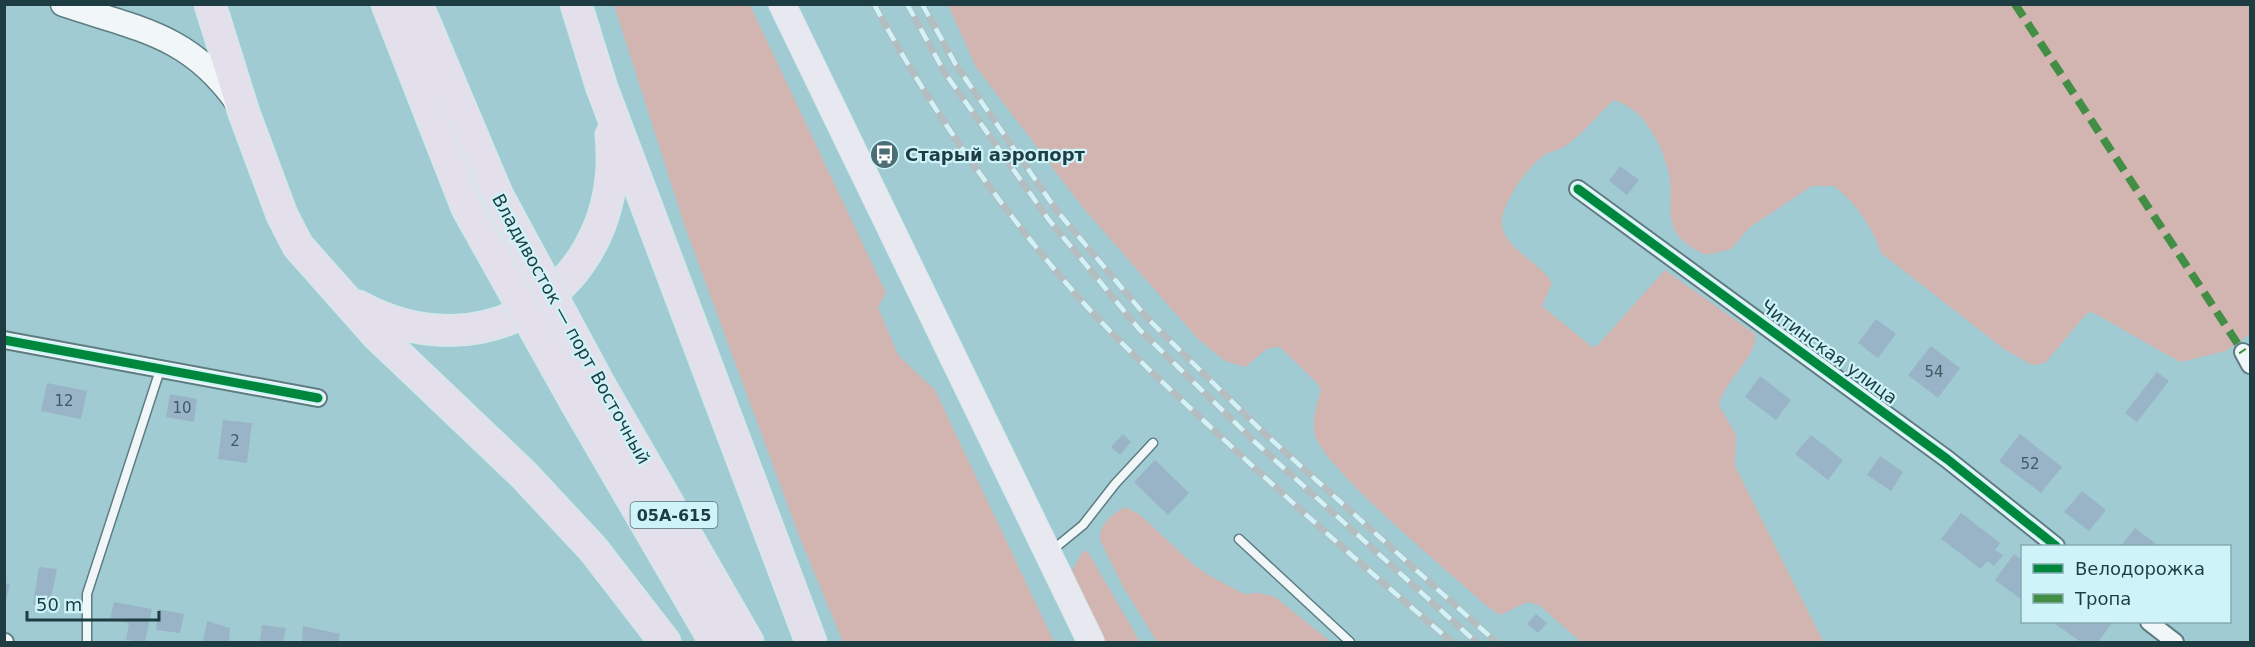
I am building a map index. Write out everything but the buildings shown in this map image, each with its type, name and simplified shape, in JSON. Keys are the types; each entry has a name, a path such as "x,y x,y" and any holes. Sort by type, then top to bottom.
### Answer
{"highway":[{"path":"210,4 244,113 282,215 298,246 377,335 531,482 593,549 665,642"},
{"name":"Владивосток — порт Восточный","path":"387,4 467,208 748,642"},
{"name":"Владивосток — порт Восточный","path":"417,4 497,194 588,395 715,642"},
{"path":"577,7 602,88 811,642"},
{"path":"317,270 355,304 378,317 419,329 454,331 480,328 531,308 554,291 574,271 591,248 603,222 611,194 613,165 602,88"}],"main road":[{"path":"63,4 169,39 191,52 211,69 244,113"},
{"path":"782,4 1091,642"}],"street":[{"name":"Читинская улица","path":"1578,189 1947,459 2055,545"},
{"path":"4,340 161,367 318,398"},
{"path":"2151,623 2175,642"}],"lane":[{"path":"87,642 87,594 161,367"},
{"path":"1048,554 1083,525 1115,483 1153,443"},
{"path":"1239,539 1350,642"}],"shaded area":[{"path":"614,5 750,5 886,293 878,307 898,355 935,390 1054,642 843,642 798,533 684,224"},
{"path":"948,5 2250,5 2250,334 2226,351 2180,362 2092,312 2086,314 2045,363 2032,365 2004,349 1881,253 1863,216 1834,186 1812,186 1750,227 1731,249 1706,255 1686,244 1674,228 1671,214 1670,179 1663,155 1652,131 1635,112 1614,100 1574,139 1562,148 1543,156 1521,179 1504,211 1503,230 1519,252 1541,269 1552,283 1542,306 1592,347 1597,346 1665,270 1755,334 1752,351 1727,387 1719,405 1736,435 1735,466 1822,642 1581,642 1539,605 1527,602 1500,615 1488,607 1421,549 1365,496 1323,451 1315,435 1314,418 1321,390 1317,383 1280,347 1268,348 1245,367 1225,361 1198,339 1084,209 976,67"},
{"path":"1125,507 1139,514 1194,565 1210,576 1244,594 1259,593 1275,597 1331,642 1157,642 1124,588 1100,540 1104,525"},
{"path":"1083,551 1088,552 1140,642 1104,642 1073,579 1072,571"}],"railway":[{"path":"874,4 919,82 968,157 1022,229 1095,316 1129,351 1247,461 1452,642"},
{"path":"907,4 945,73 1049,220 1139,329 1255,442 1476,642"},
{"path":"922,4 956,65 1057,211 1149,320 1264,433 1496,642"}],"marked path":[{"path":"2015,4 2243,352"}],"cycle path":[{"path":"1578,189 1947,459 2055,545"},
{"path":"4,340 318,398"}],"place":[{"name":"Старый аэропорт","path":"884,155"}]}
